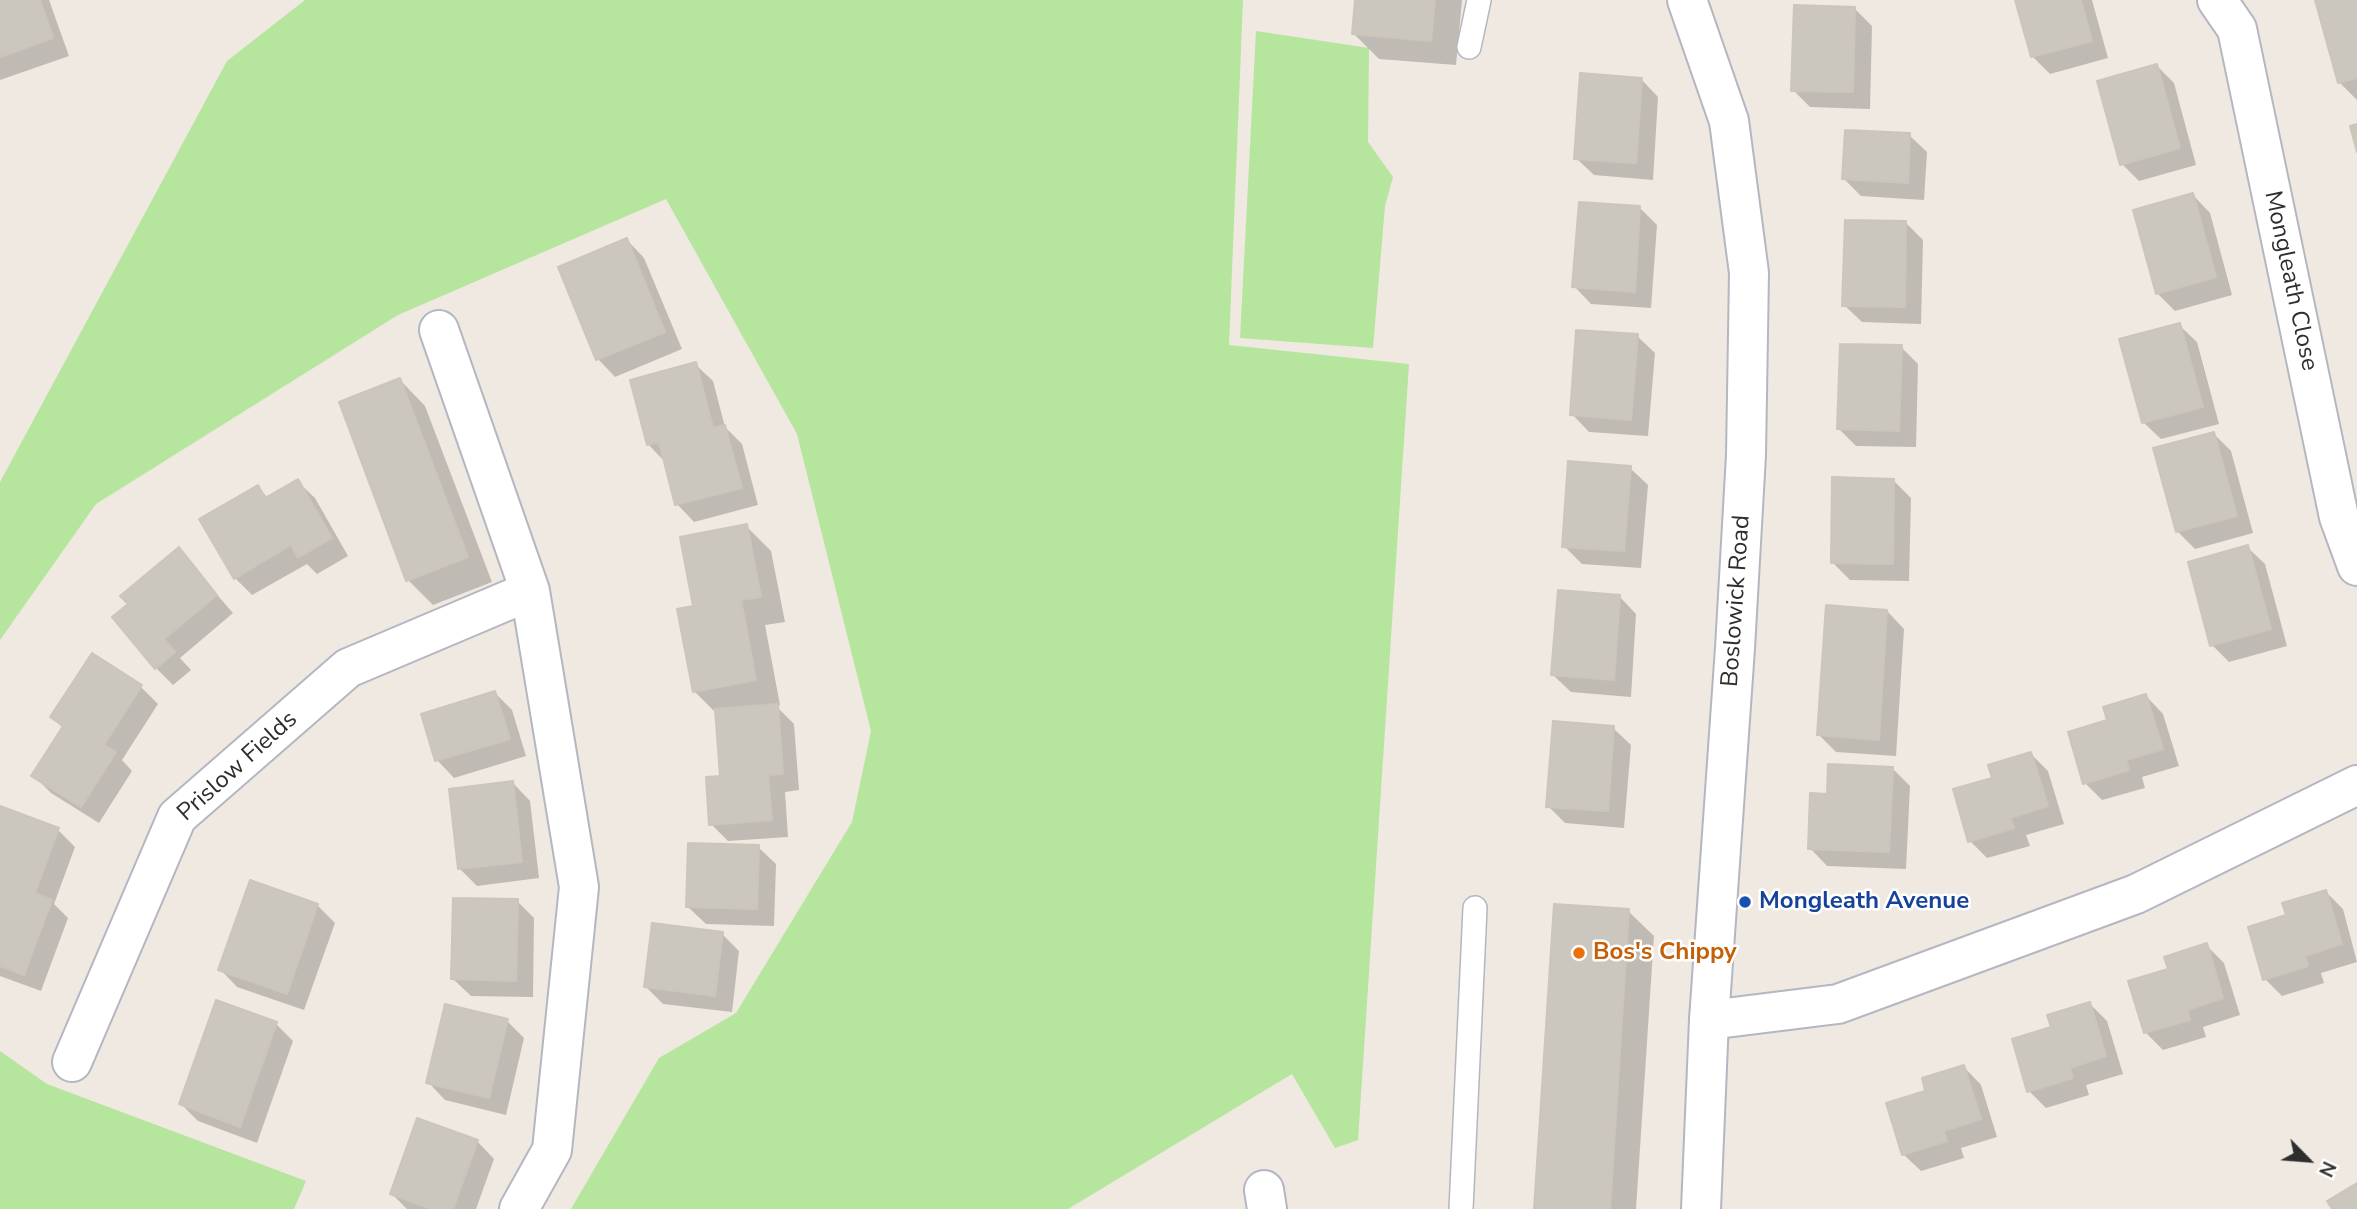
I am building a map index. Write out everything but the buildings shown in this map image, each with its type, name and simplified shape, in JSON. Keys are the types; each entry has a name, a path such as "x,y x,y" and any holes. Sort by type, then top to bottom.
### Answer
{"street":[{"name":"Boslowick Road","path":"1687,0 1729,121 1749,273 1745,468 1709,1020 1701,1209"},
{"name":"Mongleath Close","path":"2217,0 2237,29 2339,517 2357,566"},
{"path":"439,330 530,591 579,887 552,1150 519,1209"},
{"name":"Prislow Fields","path":"72,1062 177,817 348,668 530,591"},
{"path":"1709,1020 1838,1004 2136,894 2357,785"}],"lane":[{"path":"1469,47 1479,0"},
{"path":"1461,1209 1475,908"}],"green space":[{"path":"305,0 1243,0 1229,345 1409,364 1358,1140 1335,1148 1292,1074 1068,1209 571,1209 659,1058 736,1013 852,822 871,731 797,434 666,199 398,315 96,504 0,640 0,482 227,61"},
{"path":"1256,31 1369,48 1368,142 1393,177 1385,206 1373,348 1240,338"},
{"path":"0,1051 47,1084 306,1181 294,1209 0,1209"}],"place":[{"name":"Mongleath Avenue","path":"1745,902"},
{"name":"Bos's Chippy","path":"1579,953"}]}
